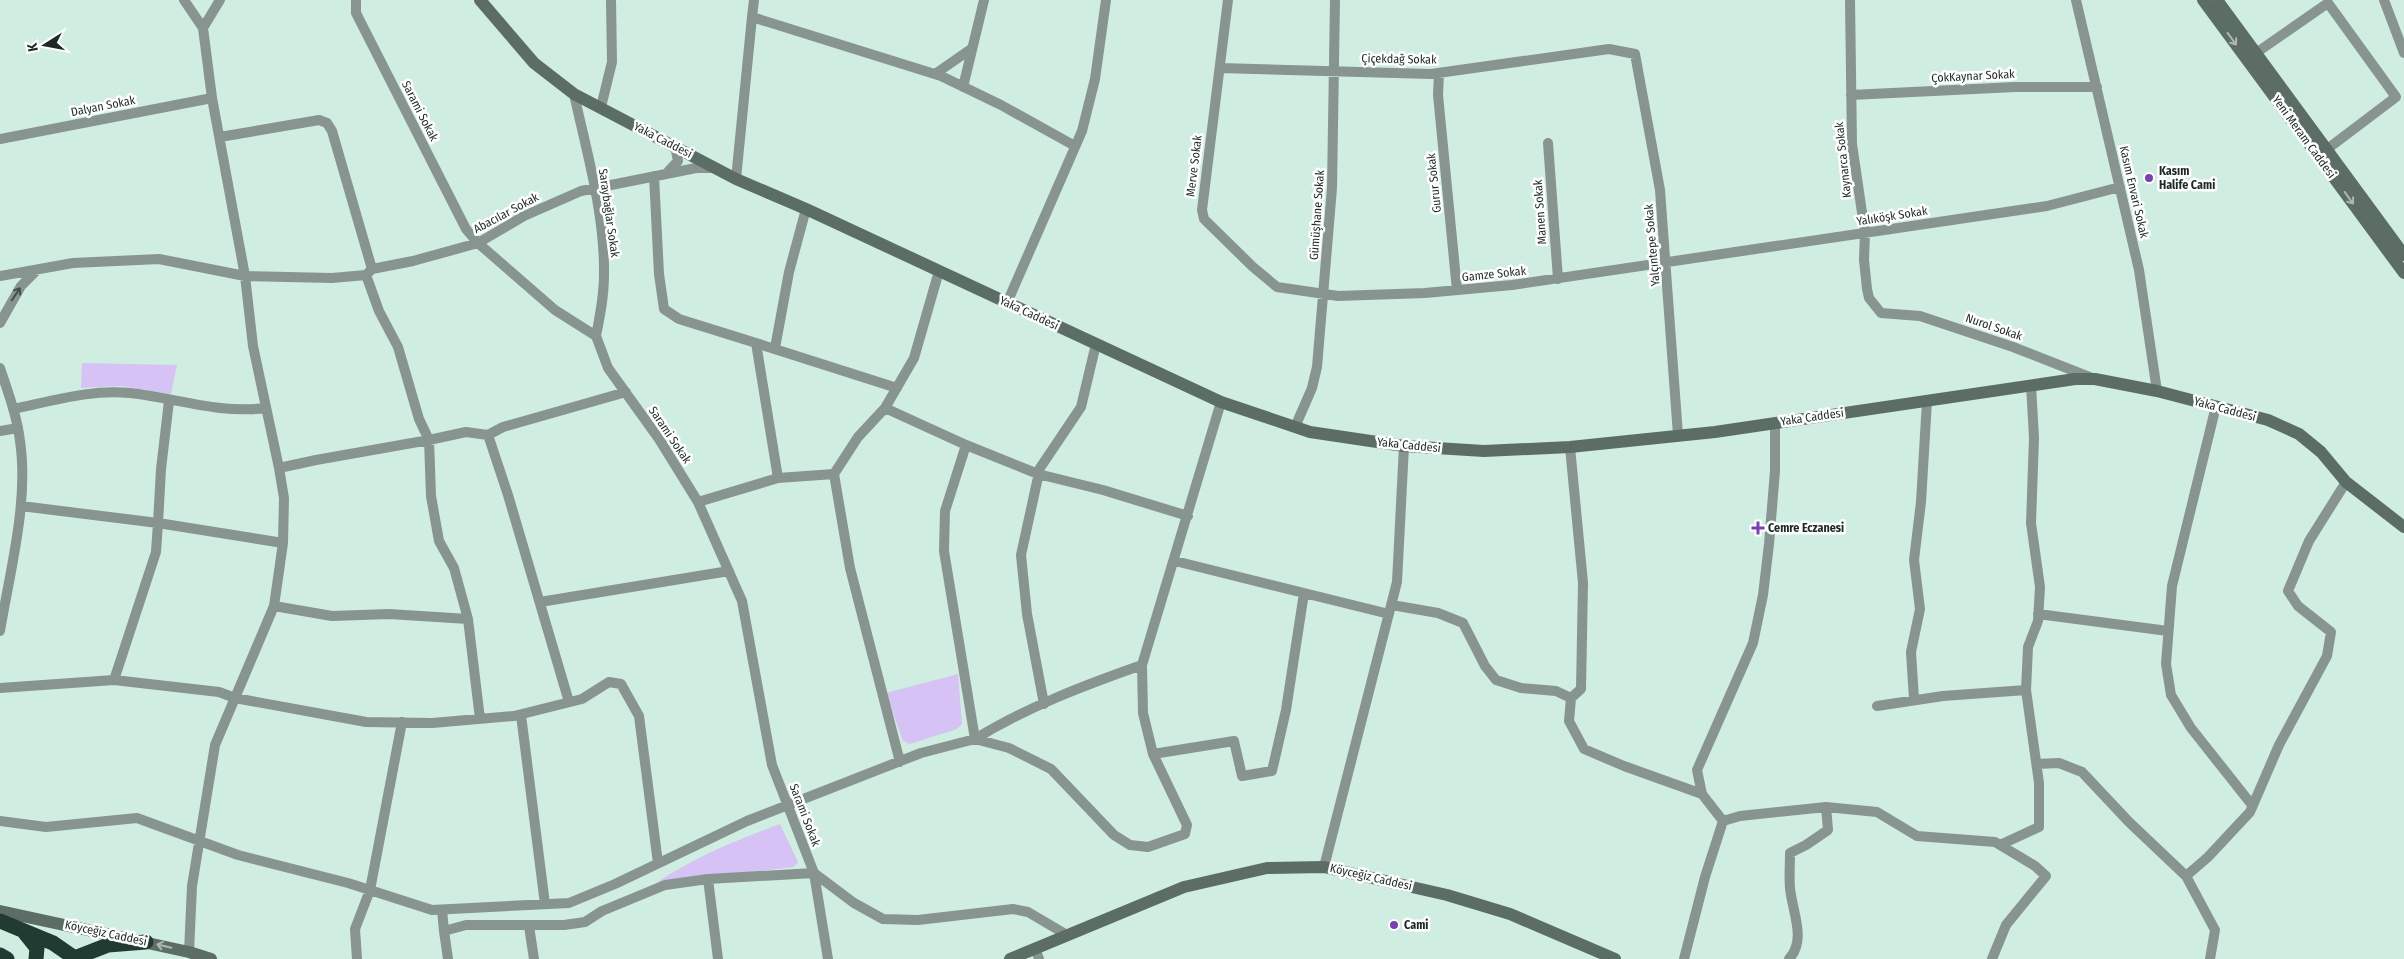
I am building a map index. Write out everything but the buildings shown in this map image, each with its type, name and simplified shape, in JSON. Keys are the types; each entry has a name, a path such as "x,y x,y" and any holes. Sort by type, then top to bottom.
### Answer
{"highway":[{"path":"0,921 53,943 74,958 108,945 146,942"},
{"path":"24,932 37,948 36,959"},
{"path":"0,955 8,959"}],"street":[{"path":"184,0 203,28 212,98 245,276 253,346 284,498 283,543 274,606 215,745 192,886 189,952"},
{"path":"203,28 220,0"},
{"name":"Sarami Sokak","path":"356,0 356,13 466,230 478,243 555,310 596,336 608,368 659,440 698,502 742,601 772,765 814,873 828,959"},
{"name":"Yaka Caddesi","path":"480,0 534,63 574,94 736,179 806,209 1221,402 1295,428 1310,432 1404,446 1484,451 1570,447 1678,436 2075,379 2095,379 2157,391 2268,420 2299,434 2321,452 2346,482 2404,527"},
{"path":"601,107 612,62 611,0"},
{"path":"736,179 754,0"},
{"path":"963,87 984,0"},
{"path":"1007,303 1082,130 1095,79 1106,0"},
{"name":"Merve Sokak","path":"1228,0 1202,196 1204,219 1253,267 1277,287 1323,295"},
{"name":"Gümüşhane Sokak","path":"1295,428 1312,388 1317,367 1332,188 1336,71 1335,0"},
{"name":"Kaynarca Sokak","path":"1850,0 1852,144 1865,233 1864,260 1869,298 1881,313"},
{"name":"Kasım Envari Sokak","path":"2076,0 2139,270 2157,391"},
{"name":"Yeni Meram Caddesi","path":"2203,0 2404,273"},
{"name":"Yeni Meram Caddesi","path":"2217,0 2404,255"},
{"path":"2384,0 2404,53"},
{"path":"2256,53 2330,2 2396,97 2326,150"},
{"path":"752,16 935,74 1075,146"},
{"path":"935,74 971,49"},
{"name":"Çiçekdağ Sokak","path":"1220,68 1439,73 1608,49 1635,54"},
{"name":"Yalçıntepe Sokak","path":"1635,54 1660,190 1678,436"},
{"name":"Gurur Sokak","path":"1439,73 1438,95 1457,290"},
{"name":"ÇokKaynar Sokak","path":"1851,95 2016,87 2096,88"},
{"name":"Saraybağlar Sokak","path":"574,94 602,232 604,275 602,306 596,336"},
{"name":"Dalyan Sokak","path":"0,139 212,98"},
{"path":"220,136 320,120 327,123 332,131 379,311 398,347 419,419 429,440 431,496 439,541 454,568 468,619 480,719"},
{"name":"Manen Sokak","path":"1548,143 1558,279"},
{"path":"666,174 674,168 678,160 676,146"},
{"name":"Abacılar Sokak","path":"0,276 73,263 158,258 245,276 332,278 369,272 478,243 560,198 594,188 696,168 720,169"},
{"path":"654,176 659,274 664,309 679,319 897,388"},
{"name":"Yalıköşk Sokak","path":"1666,264 2047,206 2120,187"},
{"path":"775,348 789,272 806,209"},
{"name":"Gamze Sokak","path":"1323,295 1338,296 1457,290 1558,279 1666,264"},
{"path":"0,323 21,286 38,269"},
{"path":"900,762 850,568 834,474 858,437 886,408 914,358 939,271"},
{"name":"Nurol Sokak","path":"1881,313 1920,316 2013,347 2095,379"},
{"path":"756,343 778,478"},
{"path":"1044,704 1027,614 1021,554 1040,468 1081,407 1096,344"},
{"path":"0,368 18,428 22,466 20,506 0,631"},
{"path":"2000,845 2039,827 2037,764 2026,690 2028,647 2038,614 2040,587 2032,523 2034,438 2031,386"},
{"path":"13,409 102,392 131,393 169,401 243,411 265,408"},
{"path":"279,468 466,432 488,434 503,427 626,392"},
{"path":"114,680 156,552 161,469 169,401"},
{"path":"1914,699 1912,652 1920,609 1914,560 1921,502 1927,401"},
{"path":"975,739 1009,748 1051,770 1114,835 1130,845 1148,847 1185,834 1186,825 1153,754 1143,713 1142,665 1175,561 1221,402"},
{"path":"2216,406 2172,586 2166,664 2170,695 2191,728 2252,805"},
{"path":"886,408 966,445 1038,474 1188,516"},
{"path":"1723,821 1702,794 1697,770 1753,643 1763,595 1775,470 1775,423"},
{"path":"0,431 18,428"},
{"path":"488,434 569,702"},
{"path":"966,445 945,511 944,551 975,739"},
{"path":"1324,867 1397,582 1404,446"},
{"path":"1570,447 1583,583 1581,689 1572,698 1569,721 1584,749 1624,766 1702,794"},
{"path":"698,502 778,478 834,474"},
{"path":"2186,876 2208,857 2250,812 2280,745 2327,656 2330,632 2298,606 2288,591 2309,541 2346,482"},
{"path":"20,506 158,523 283,543"},
{"path":"1175,561 1304,593 1390,609 1438,613 1463,623 1485,666 1496,680 1521,688 1556,691 1572,698"},
{"path":"540,602 729,571"},
{"path":"1153,754 1234,741 1242,776 1272,771 1286,710 1304,593"},
{"path":"274,606 332,616 389,614 468,619"},
{"path":"2038,614 2168,631"},
{"path":"0,821 46,827 137,818 238,855 370,890 432,910 568,903 747,821 921,753 975,739 1001,723 1094,682 1142,665"},
{"path":"0,688 114,680 219,692 235,698 366,722 432,723 521,714 582,698 609,682 620,684 639,716 658,863"},
{"path":"1877,706 1914,699 2026,690"},
{"path":"521,714 545,904"},
{"path":"357,959 355,930 370,890 402,722"},
{"path":"2037,764 2058,763 2082,772 2129,822 2186,876 2215,930 2210,959"},
{"path":"1723,821 1740,816 1826,807 1877,812 1917,836 1995,842 2034,866 2046,876 2006,925 1992,959"},
{"path":"1789,959 1795,953 1798,928 1790,889 1790,853 1806,846 1828,830 1826,807"},
{"path":"1684,959 1705,877 1723,821"},
{"name":"Köyceğiz Caddesi","path":"1010,959 1037,954 1067,935 1184,887 1267,868 1324,867 1447,895 1510,914 1615,959"},
{"path":"444,931 466,925 530,926 585,922 602,911 665,885 708,879 814,873 854,903 883,919 918,920 1013,909 1028,912 1067,935"},
{"path":"708,879 718,959"},
{"path":"442,910 448,959"},
{"name":"Köyceğiz Caddesi","path":"0,911 146,942 211,959"},
{"path":"530,926 534,959"}],"shaded area":[{"path":"82,363 177,365 171,394 120,386 81,388"},
{"path":"958,674 962,724 957,729 910,744 903,741 886,693"},
{"path":"780,824 798,862 794,867 656,883 716,850"}],"place":[{"name":"Kasım Halife Cami","path":"2149,178"},
{"name":"Cemre Eczanesi","path":"1758,528"},
{"name":"Cami","path":"1394,925"}]}
